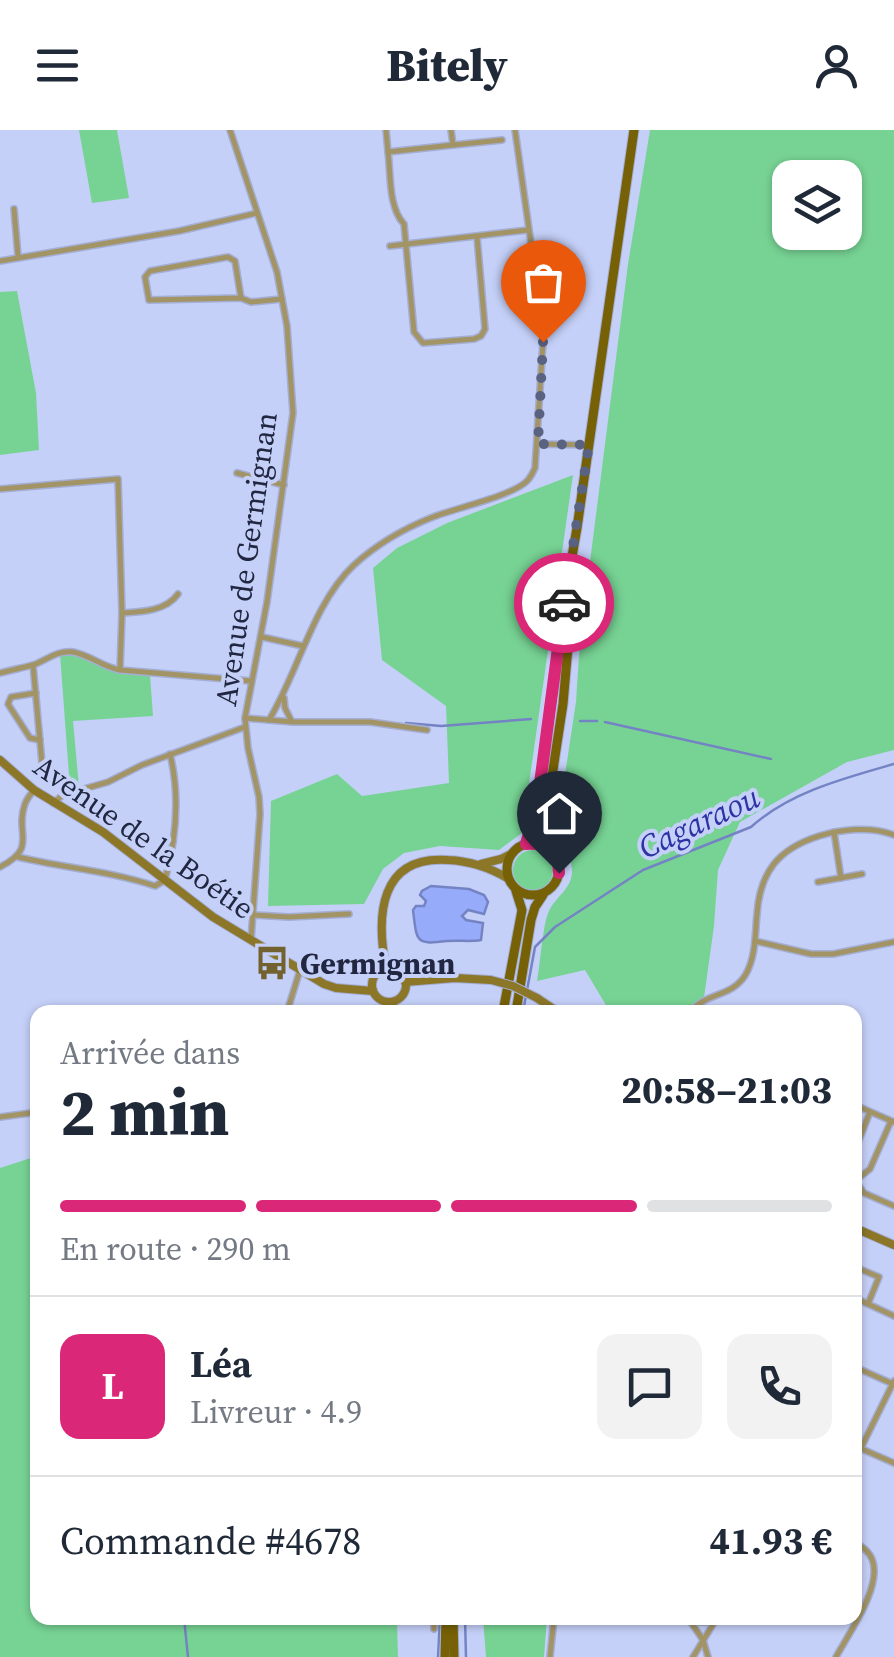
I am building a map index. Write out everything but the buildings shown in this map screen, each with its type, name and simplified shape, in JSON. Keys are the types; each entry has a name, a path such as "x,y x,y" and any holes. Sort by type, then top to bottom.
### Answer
{"main road":[{"path":"526,844 537,806 634,130"},
{"path":"517,1005 531,920 538,901 552,888 559,873 559,864 545,840 545,822 563,704 577,528"},
{"name":"Avenue de la Boétie","path":"0,760 34,790 103,832 213,917 250,940 324,984 372,991"},
{"path":"386,968 382,912 389,888 400,872 416,862 430,860 481,864 502,859 526,844 550,850"},
{"path":"505,1005 522,910 507,868 513,853"},
{"path":"481,864 528,895 545,893"},
{"path":"386,968 396,970 405,982 402,996 394,1001 379,999 372,991 374,976 386,968"},
{"path":"405,982 491,980 548,1005"},
{"path":"862,1231 894,1246"},
{"path":"445,1657 448,1625"},
{"path":"450,1625 454,1657"}],"street":[{"name":"Avenue de Germignan","path":"230,130 276,272 288,326 294,413 245,718 260,797 250,940"},
{"path":"386,130 394,206 404,224 414,332 423,343 474,340 481,336 484,330 478,238"},
{"path":"451,130 453,145"},
{"path":"269,720 284,696 303,646 351,568 381,543 430,518 527,482 535,468 543,342 515,130"},
{"path":"388,152 502,140"},
{"path":"14,209 18,257"},
{"path":"0,262 179,231 257,213"},
{"path":"390,246 528,230"},
{"path":"241,298 235,261 228,257 150,270 144,276 149,300 282,299"},
{"path":"538,444 589,445"},
{"path":"238,473 284,485"},
{"path":"0,489 118,478 120,670"},
{"path":"122,613 146,612 173,601 178,594"},
{"path":"261,636 303,646"},
{"path":"0,673 60,652 77,653 120,670 251,681"},
{"path":"33,664 43,774"},
{"path":"36,693 11,697 8,704 30,738 40,740"},
{"path":"284,696 293,722"},
{"path":"245,718 370,722 427,730"},
{"path":"54,802 64,794 108,782 245,727"},
{"path":"18,857 125,876 155,886 165,880 174,835 170,754"},
{"path":"0,867 18,857 22,849 25,804 34,790"},
{"path":"696,1005 732,990 743,979 755,941 761,886 778,856 805,840 834,832 861,829 894,835"},
{"path":"834,832 842,878"},
{"path":"818,882 862,874"},
{"path":"252,915 349,914"},
{"path":"755,941 811,954 833,954 894,942"},
{"path":"289,1005 300,970"},
{"path":"394,1001 395,1005"},
{"path":"862,1108 892,1122 870,1168 862,1174"},
{"path":"862,1132 870,1112"},
{"path":"0,1118 30,1113"},
{"path":"862,1189 894,1206"},
{"path":"862,1269 879,1277 868,1304"},
{"path":"862,1301 894,1316"},
{"path":"862,1370 894,1383 862,1440"},
{"path":"862,1449 894,1464"},
{"path":"862,1548 870,1554 876,1572 862,1610"},
{"path":"550,1657 553,1625"},
{"path":"694,1625 704,1640 708,1657"},
{"path":"693,1657 712,1625"},
{"path":"836,1657 854,1625"}],"green space":[{"path":"79,130 117,130 129,198 92,203"},
{"path":"650,130 894,130 894,750 847,762 740,822 718,870 703,1005 606,1005 585,970 537,981 547,917 567,888 572,871 557,827 576,702 580,640 628,264"},
{"path":"17,291 36,393 39,450 0,455 0,292"},
{"path":"573,475 522,833 499,850 440,846 404,853 383,869 364,904 268,906 271,801 337,774 362,796 449,783 446,706 382,660 373,568 397,548 447,523"},
{"path":"68,652 150,675 153,716 73,721 79,787 70,789 60,654"},
{"path":"533,850 547,856 553,870 547,884 533,890 519,884 513,870 519,856"},
{"path":"30,1158 30,1625 397,1625 398,1657 0,1657 0,1168"},
{"path":"484,1625 546,1625 544,1657 486,1657"}],"water":[{"path":"431,886 469,889 484,895 488,902 484,914 468,910 462,916 483,923 481,940 420,939 413,910 424,906 426,901 420,895"}],"waterway":[{"path":"406,723 441,726 531,719"},
{"path":"580,721 597,721"},
{"path":"605,722 771,759"},
{"name":"Cagaraou","path":"524,1005 535,947 555,927 643,870 751,827 783,804 819,788 894,764"},
{"path":"185,1625 188,1657"},
{"path":"438,1657 440,1625"},
{"path":"465,1625 466,1657"}],"way so far":[{"path":"543,342 538,444 589,445 564,603"}],"place":[{"name":"Germignan","path":"272,963"}],"route":[{"path":"559,873 556,856 550,850 543,845 526,844 537,806 564,603"}]}
